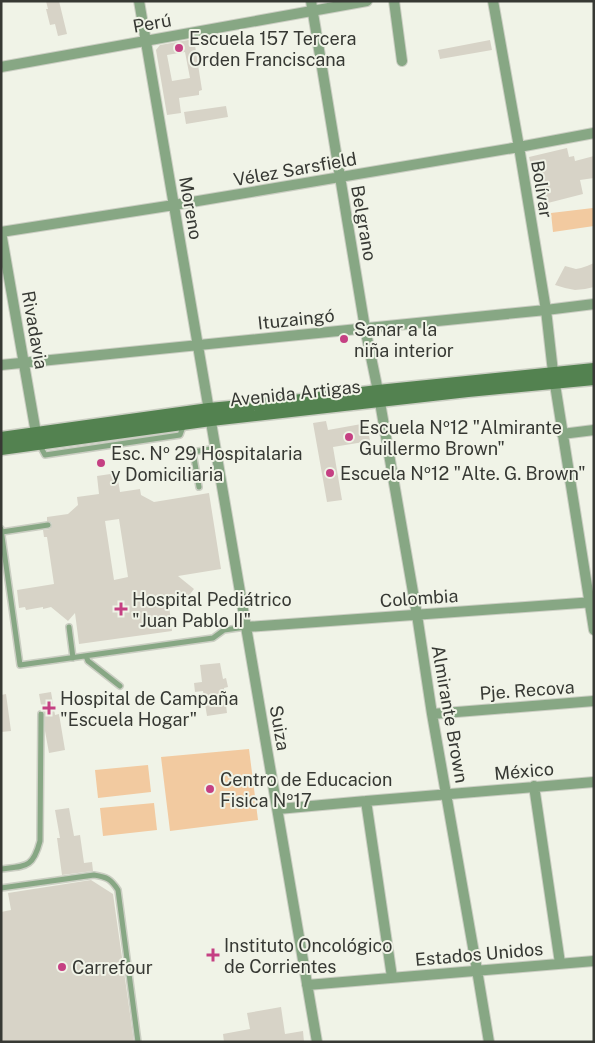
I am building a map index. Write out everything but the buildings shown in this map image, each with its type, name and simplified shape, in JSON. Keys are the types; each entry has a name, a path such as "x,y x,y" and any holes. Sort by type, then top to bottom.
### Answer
{"main road":[{"name":"Avenida Artigas","path":"1,449 37,438 293,401 379,397 554,377 594,369"},
{"name":"Avenida Artigas","path":"554,377 594,379"},
{"name":"Avenida Artigas","path":"1,438 37,438 185,424 210,414"}],"street":[{"name":"Moreno","path":"139,1 210,414"},
{"name":"Perú","path":"1,67 146,41 312,6 367,1"},
{"path":"394,1 402,62"},
{"name":"Bolívar","path":"493,1 546,310 562,434 591,602 594,630"},
{"name":"Belgrano","path":"312,6 379,397"},
{"name":"Vélez Sarsfield","path":"1,232 174,206 594,133"},
{"name":"Rivadavia","path":"1,232 37,438"},
{"name":"Ituzaingó","path":"1,366 594,304"},
{"name":"Almirante Brown","path":"379,397 489,1042"},
{"name":"Suiza","path":"210,414 317,1042"},
{"path":"562,434 594,430"},
{"name":"Colombia","path":"246,627 591,602"},
{"name":"Pje. Recova","path":"432,714 594,701"},
{"name":"México","path":"278,809 594,782"},
{"path":"534,786 560,963"},
{"path":"366,800 392,977"},
{"name":"Estados Unidos","path":"308,985 594,961"}],"lane":[{"path":"199,487 193,452 216,448"},
{"path":"2,532 48,525"},
{"path":"1,529 20,665 213,638 224,630 246,627"},
{"path":"68,626 73,658"},
{"path":"86,656 88,661 120,686"},
{"path":"1,870 26,866 36,856 40,841 41,714"},
{"path":"1,888 94,875 105,877 113,882 118,890 138,1042"}],"shaded area":[{"path":"593,208 594,226 553,232 551,213"},
{"name":"Centro de Educacion Fisica Nº17","path":"249,749 258,820 170,831 161,757"},
{"path":"148,765 151,792 98,798 95,770"},
{"path":"154,803 157,830 103,836 100,808"}],"place":[{"name":"Escuela 157 Tercera Orden Franciscana","path":"179,48"},
{"name":"Sanar a la niña interior","path":"344,339"},
{"name":"Escuela Nº12 \"Almirante Guillermo Brown\"","path":"349,437"},
{"name":"Esc. Nº 29 Hospitalaria y Domiciliaria","path":"101,463"},
{"name":"Escuela Nº12 \"Alte. G. Brown\"","path":"330,473"},
{"name":"Hospital Pediátrico \"Juan Pablo II\"","path":"121,609"},
{"name":"Hospital de Campaña \"Escuela Hogar\"","path":"49,708"},
{"name":"Centro de Educacion Fisica Nº17","path":"210,789"},
{"name":"Instituto Oncológico de Corrientes","path":"213,955"},
{"name":"Carrefour","path":"62,967"}]}
